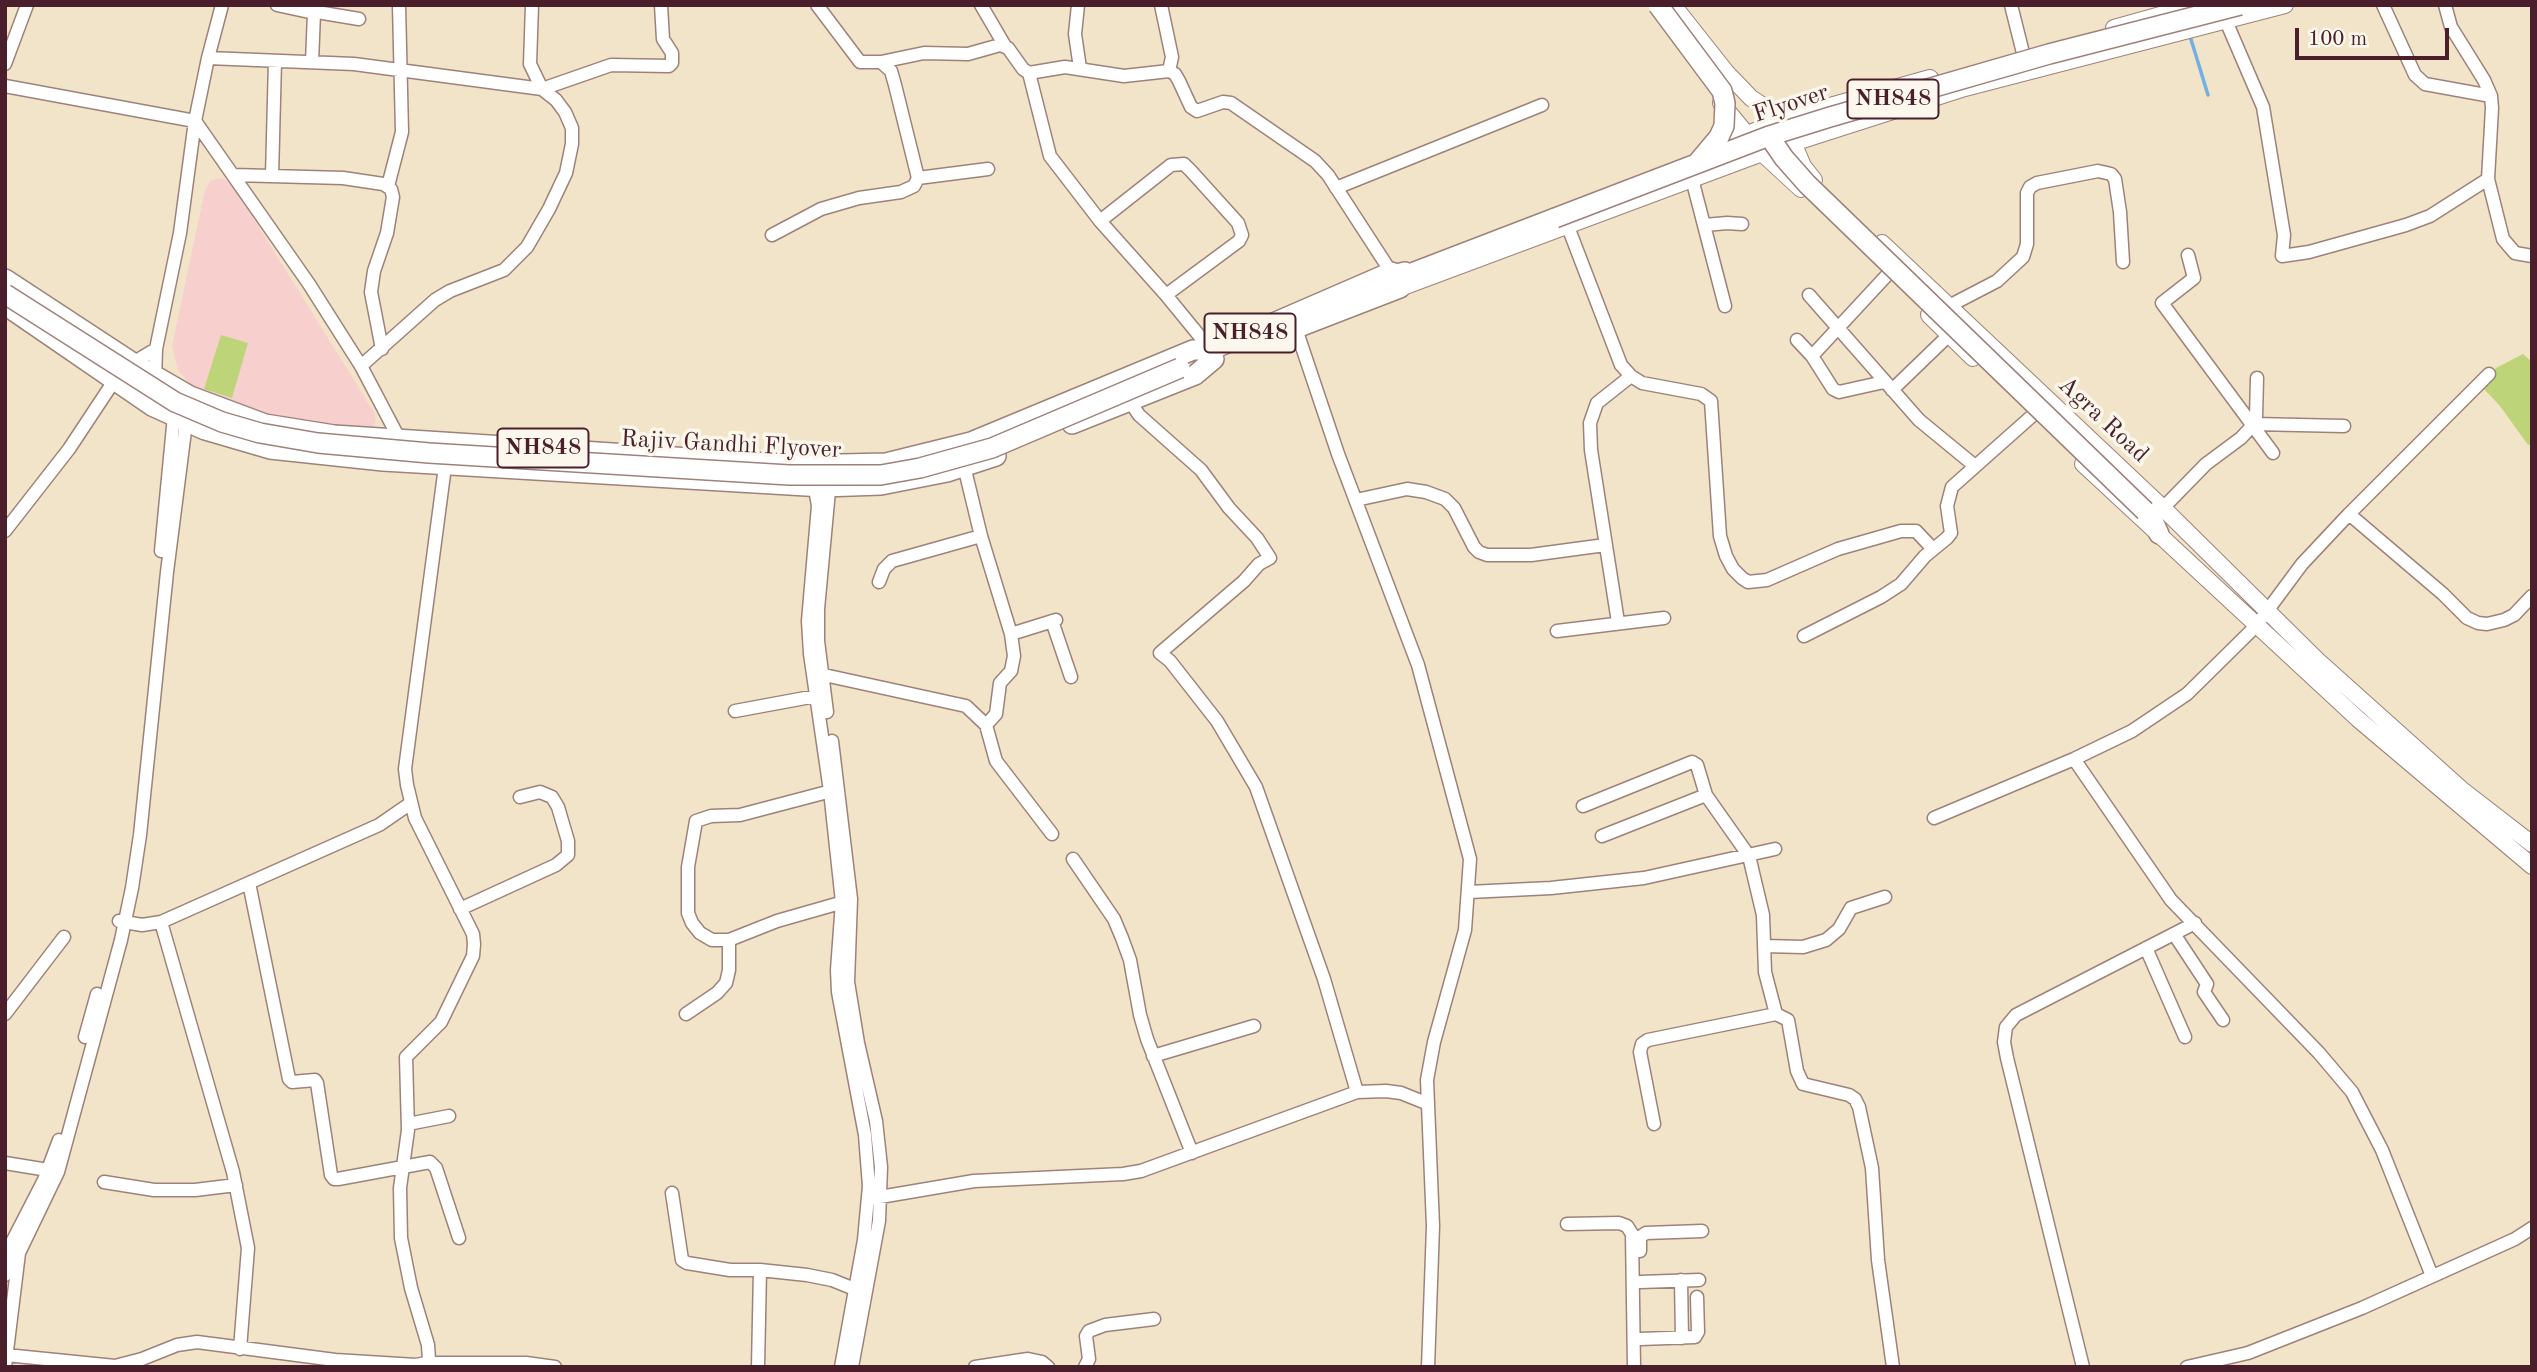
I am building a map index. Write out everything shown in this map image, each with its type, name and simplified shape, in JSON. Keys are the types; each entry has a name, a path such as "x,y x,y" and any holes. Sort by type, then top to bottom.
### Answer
{"highway":[{"path":"1658,5 1722,91 1725,103 1724,126 1695,171"},
{"name":"Flyover","path":"1401,276 1766,145 2049,54 2240,5"},
{"path":"1766,145 2158,517"},
{"name":"NH848","path":"8,297 114,381 140,398 205,430 270,449 410,462 822,486 881,485 964,466 999,454 1195,375 1206,357 1401,276"},
{"name":"NH848","path":"8,297 189,395 265,424 334,435 821,465 886,463 971,442 1193,350 1206,357"},
{"name":"Rajiv Gandhi Flyover","path":"8,297 175,402 222,422 260,433 318,443 429,453 789,475 881,475 920,468 992,448 1206,357"}],"main road":[{"name":"Agra Road","path":"1649,5 1746,134 1766,145 1888,274 2126,506 2158,517 2461,789 2532,844"},
{"path":"1673,5 1726,72 1751,98 1783,120"},
{"path":"1401,276 1560,206 1783,120 2196,5"},
{"path":"1766,145 1792,144 1965,88 2285,5"},
{"name":"Agra Road","path":"1783,120 1792,144 1811,177 1948,306 2158,517 2256,626 2358,719 2532,866"},
{"path":"1401,276 1568,224 1695,171"}],"street":[{"path":"5,64 27,5"},
{"path":"140,398 157,377 156,349 180,233 195,121 222,5"},
{"path":"277,5 359,19"},
{"path":"382,349 370,292 391,213 393,197 387,186 402,132 399,5"},
{"path":"361,366 435,300 450,290 504,270 527,247 549,209 566,173 572,144 572,128 556,100 542,89 530,64 532,5"},
{"path":"208,58 402,69 542,89 611,65 669,66 672,63 672,53 663,39 662,5"},
{"path":"817,5 860,62 881,62 924,53 968,54 994,46 1005,46"},
{"path":"981,5 1005,46 1029,73 1050,156 1100,221 1166,295 1206,357"},
{"path":"1078,5 1075,34 1080,68"},
{"path":"1161,5 1172,57 1169,71"},
{"path":"2011,5 2023,53"},
{"path":"2205,5 2219,24 2263,107 2284,235 2282,256 2309,252 2406,226 2430,216 2488,179"},
{"path":"2383,5 2415,75 2425,83 2491,96"},
{"path":"2445,5 2451,27 2491,96 2488,179 2503,239 2515,253 2532,256"},
{"path":"311,11 314,16 312,62"},
{"path":"272,176 275,61"},
{"path":"881,62 887,66 893,77 918,178"},
{"path":"1029,73 1065,67 1124,76 1169,71 1175,74 1191,107 1197,111 1223,102 1231,103 1321,166 1401,276"},
{"path":"5,86 195,121 309,284 361,366 410,462"},
{"path":"1336,188 1542,105"},
{"path":"1100,221 1171,165 1184,164 1238,223 1242,235 1239,241 1166,295"},
{"path":"772,235 821,209 859,198 909,190 918,178 988,169"},
{"path":"1695,171 1705,225 1726,306"},
{"path":"1948,306 1997,281 2024,257 2027,244 2026,193 2037,183 2098,171 2111,174 2115,179 2120,212 2123,262"},
{"path":"234,175 343,178 387,186"},
{"path":"1560,206 1621,365 1631,376 1649,385 1701,394 1711,401 1720,536 1733,569 1748,582 1767,580 1838,549 1901,531 1916,531 1933,549"},
{"path":"1705,225 1742,224"},
{"path":"2188,255 2194,278 2162,303 2273,453"},
{"path":"1812,356 1888,274"},
{"path":"1809,295 1932,432 1975,466"},
{"path":"1294,322 1356,500 1418,664 1470,859 1465,930 1434,1042 1427,1080 1433,1226 1428,1367"},
{"path":"1797,341 1812,356 1829,384 1839,392 1888,386 1949,335"},
{"path":"5,531 69,449 114,381 133,363 156,349"},
{"path":"1934,818 2074,759 2132,731 2187,694 2256,626 2302,565 2349,514 2489,374"},
{"path":"1618,622 1591,450 1590,423 1597,403 1631,376"},
{"path":"2158,517 2206,464 2241,438 2253,425 2256,416 2257,378"},
{"path":"5,1275 11,1252 53,1171 122,922 141,835 146,732 179,419 189,395"},
{"path":"1129,400 1139,415 1201,470 1228,508 1257,538 1270,558 1259,564 1244,581 1160,653 1170,661 1217,721 1256,786 1324,979 1357,1092"},
{"path":"1048,411 1056,431"},
{"path":"1804,636 1895,589 1951,533 1947,506 1952,487 2033,415"},
{"path":"2253,425 2344,426"},
{"path":"426,1363 429,1360 428,1345 411,1288 401,1238 400,1188 408,1124 406,1057 441,1023 473,956 473,934 415,818 405,769 448,442"},
{"path":"821,465 816,696 835,790"},
{"path":"964,466 981,536 1011,634 1014,664 1000,683 996,714 986,725"},
{"path":"1356,500 1407,489 1445,499 1454,508 1474,547 1487,555 1531,555 1605,545"},
{"path":"2349,514 2443,594 2467,618 2478,623 2504,620 2514,615 2532,596"},
{"path":"878,582 884,569 892,561 981,536"},
{"path":"1557,631 1664,618"},
{"path":"1011,634 1054,620 1071,677"},
{"path":"817,673 966,706 986,725 996,761 1052,834"},
{"path":"817,673 835,790 847,901 848,982 869,1122 879,1221 841,1367"},
{"path":"735,711 816,696"},
{"path":"2074,759 2171,900 2319,1053 2352,1092 2382,1150 2432,1276"},
{"path":"1583,806 1692,762 1697,765 1706,795 1749,856 1763,915 1765,972 1776,1014"},
{"path":"835,790 740,815 711,816 696,821 688,867 688,913 700,933 712,940 729,940 777,921 847,901"},
{"path":"460,909 556,865 568,855 568,841 558,807 552,797 540,792 520,797"},
{"path":"1602,836 1706,795"},
{"path":"122,922 142,925 161,922 379,825 411,803"},
{"path":"1469,892 1552,888 1644,878 1775,849"},
{"path":"1073,859 1114,919 1122,938 1130,960 1140,1015 1153,1056 1192,1153"},
{"path":"249,883 289,1079 292,1083 315,1080 317,1083 331,1175 338,1179 430,1162 459,1238"},
{"path":"1765,946 1803,947 1819,943 1839,929 1851,908 1885,897"},
{"path":"161,922 236,1185 248,1248 240,1349"},
{"path":"2084,1367 2007,1058 2004,1042 2006,1027 2016,1015 2195,923"},
{"path":"2174,934 2207,984 2204,992 2223,1020"},
{"path":"5,1014 64,937"},
{"path":"686,1014 717,993 726,983 729,940"},
{"path":"2146,948 2185,1037"},
{"path":"1654,1124 1640,1052 1642,1044 1648,1040 1776,1014 1788,1020 1797,1071 1803,1084 1849,1095 1855,1099 1858,1107 1872,1168 1878,1260 1893,1367"},
{"path":"1153,1056 1254,1026"},
{"path":"875,1198 974,1181 1123,1174 1163,1164 1357,1092 1401,1093 1426,1103"},
{"path":"408,1124 449,1116"},
{"path":"5,1163 53,1171"},
{"path":"104,1182 155,1190 195,1190 236,1185"},
{"path":"672,1193 681,1254 690,1264 730,1270 817,1276 860,1291"},
{"path":"1567,1224 1619,1223 1627,1226 1632,1234 1634,1367"},
{"path":"2187,1367 2248,1353 2362,1308 2515,1239 2532,1228"},
{"path":"1640,1367 1640,1237 1643,1234 1702,1231"},
{"path":"5,1367 11,1252"},
{"path":"758,1367 760,1270"},
{"path":"1681,1280 1682,1338"},
{"path":"1640,1282 1699,1280"},
{"path":"852,1367 860,1291"},
{"path":"1640,1339 1698,1335 1697,1297"},
{"path":"1085,1367 1089,1359 1086,1336 1089,1331 1105,1325 1154,1319"},
{"path":"6,1355 115,1366 177,1345 197,1342 335,1360 416,1365 526,1363 555,1367"},
{"path":"975,1367 1028,1360 1042,1362 1048,1367"}],"shaded area":[{"path":"222,178 232,184 374,412 376,422 371,430 273,422 203,391 189,383 178,370 172,346 205,190 211,180"}],"green space":[{"path":"221,335 248,343 232,398 204,389"},
{"path":"2523,354 2532,362 2532,444 2528,445 2484,389 2496,368"}],"waterway":[{"path":"2190,36 2208,95"}]}
